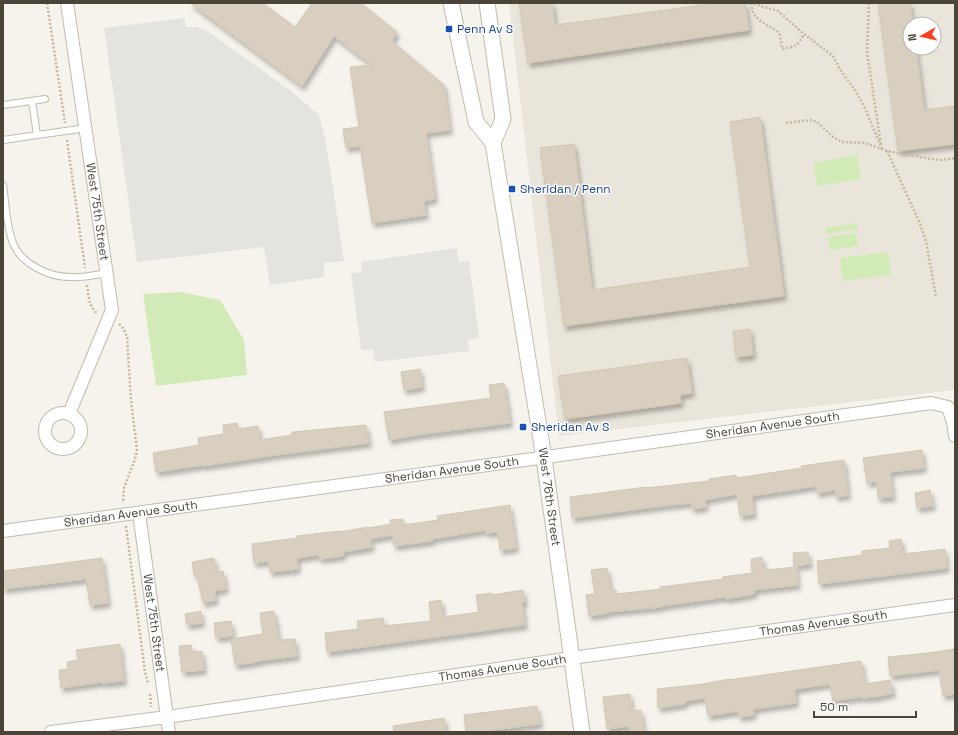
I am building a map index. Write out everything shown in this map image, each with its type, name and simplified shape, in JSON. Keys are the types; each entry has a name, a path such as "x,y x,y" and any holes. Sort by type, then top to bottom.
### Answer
{"street":[{"name":"West 75th Street","path":"68,3 112,310 70,414"},
{"name":"West 76th Street","path":"451,3 476,122 493,143 544,458 582,732"},
{"path":"487,3 503,120 493,143"},
{"name":"Sheridan Avenue South","path":"3,530 544,458 932,403 948,406 953,422 955,436"},
{"name":"West 75th Street","path":"138,513 169,732"},
{"name":"Thomas Avenue South","path":"51,732 167,717 572,658 955,605"}],"lane":[{"path":"3,105 45,99"},
{"path":"32,101 37,135"},
{"path":"3,140 86,128"},
{"path":"3,185 9,229 13,243 17,251 28,262 39,269 70,278 107,273"}],"path":[{"path":"48,3 90,303 92,309 100,315 119,324 127,337 131,401 137,450 136,459 124,488 124,515 145,672 150,690 152,719"},
{"path":"750,3 778,11 804,34 833,56 864,106 882,149"},
{"path":"750,3 753,13 759,20 778,32 780,35 782,49 795,47 799,44 804,34"},
{"path":"869,3 867,52 882,149"},
{"path":"786,123 811,120 817,122 842,142 865,143 887,151 931,159 942,160 955,158"},
{"path":"887,151 919,221 926,241 936,297"}],"shaded area":[{"path":"509,3 955,3 955,390 559,436"},
{"path":"184,18 186,27 196,27 206,30 292,92 319,115 326,143 344,261 324,263 324,277 270,285 264,247 137,262 104,28"},
{"path":"457,248 459,262 469,261 479,338 468,340 469,351 375,362 373,349 361,350 351,273 362,272 361,262"}],"green space":[{"path":"857,155 861,179 817,186 814,163"},
{"path":"857,223 858,229 826,234 825,228"},
{"path":"856,233 858,246 830,250 829,237"},
{"path":"888,252 891,275 843,281 840,258"},
{"path":"180,292 220,300 244,340 247,375 156,386 143,294"}],"building":[{"path":"190,3 263,3 295,27 312,3 361,3 397,32 392,41 444,85 450,130 426,133 435,199 424,201 426,215 372,223 360,146 346,148 343,129 359,127 350,67 372,65 334,36 302,86"},
{"path":"519,3 552,3 555,25 717,3 745,3 749,30 528,63"},
{"path":"878,3 910,3 912,16 902,16 902,56 917,56 924,110 955,106 955,144 898,151"},
{"path":"760,117 784,296 564,326 540,148 574,144 592,290 750,267 730,122"},
{"path":"750,329 753,355 736,357 733,331"},
{"path":"687,358 692,393 680,395 681,403 565,419 558,376"},
{"path":"420,369 422,387 404,390 401,372"},
{"path":"504,383 510,423 389,440 384,412 491,398 489,385"},
{"path":"237,423 238,429 258,426 260,440 292,435 292,432 366,425 369,443 156,472 153,453 199,445 198,438 224,434 223,425"},
{"path":"922,450 924,468 890,472 893,497 878,498 877,482 867,483 863,458"},
{"path":"844,460 848,495 836,497 835,490 817,493 816,486 752,496 754,514 740,516 737,494 705,500 706,507 692,509 691,503 572,518 570,497 646,487 709,481 709,479 736,475 737,478 802,468 801,466"},
{"path":"930,490 933,506 917,508 915,493"},
{"path":"510,505 516,548 500,550 498,532 486,533 486,530 432,539 432,541 394,546 393,535 370,539 372,547 343,552 343,556 320,559 319,555 297,558 298,569 270,572 269,561 254,563 252,544 297,538 297,536 369,528 391,524 390,520 403,519 404,525 438,520 437,516"},
{"path":"901,539 903,554 945,549 947,568 819,584 817,561 862,555 862,551 890,548 889,541"},
{"path":"808,552 810,564 794,566 793,553"},
{"path":"762,557 764,570 796,567 798,585 754,590 754,594 726,599 726,597 661,607 608,612 589,616 586,595 595,594 591,570 607,568 611,591 616,590 617,594 661,589 660,587 723,579 722,577 752,573 751,559"},
{"path":"102,558 108,603 90,605 86,579 3,589 3,571"},
{"path":"214,558 216,572 223,571 226,589 214,591 216,600 203,603 197,575 194,575 192,562"},
{"path":"523,590 525,602 522,603 525,625 327,652 325,633 358,629 357,621 383,618 384,626 431,621 429,602 441,600 443,617 479,612 476,595 492,593 492,595"},
{"path":"201,611 202,623 187,625 185,614"},
{"path":"274,611 279,640 295,639 297,656 235,665 231,639 263,634 260,613"},
{"path":"231,621 233,636 216,638 214,623"},
{"path":"120,644 124,681 102,682 61,688 59,670 68,669 67,662 78,660 76,650"},
{"path":"191,645 192,652 202,651 204,670 182,672 179,646"},
{"path":"954,649 955,694 943,696 939,670 890,676 888,657"},
{"path":"861,661 865,684 890,680 893,693 876,697 860,697 833,701 830,684 795,689 796,703 753,709 754,715 739,717 738,711 708,716 705,698 685,701 685,704 658,708 657,689 703,684 729,679"},
{"path":"630,694 632,711 641,710 644,732 630,732 629,726 607,729 603,697"},
{"path":"537,706 540,724 491,730 491,732 466,732 464,715"},
{"path":"444,718 446,732 394,732 393,726"}],"place":[{"name":"Penn Av S","path":"449,29"},
{"name":"Sheridan / Penn","path":"512,189"},
{"name":"Sheridan Av S","path":"523,427"}]}
